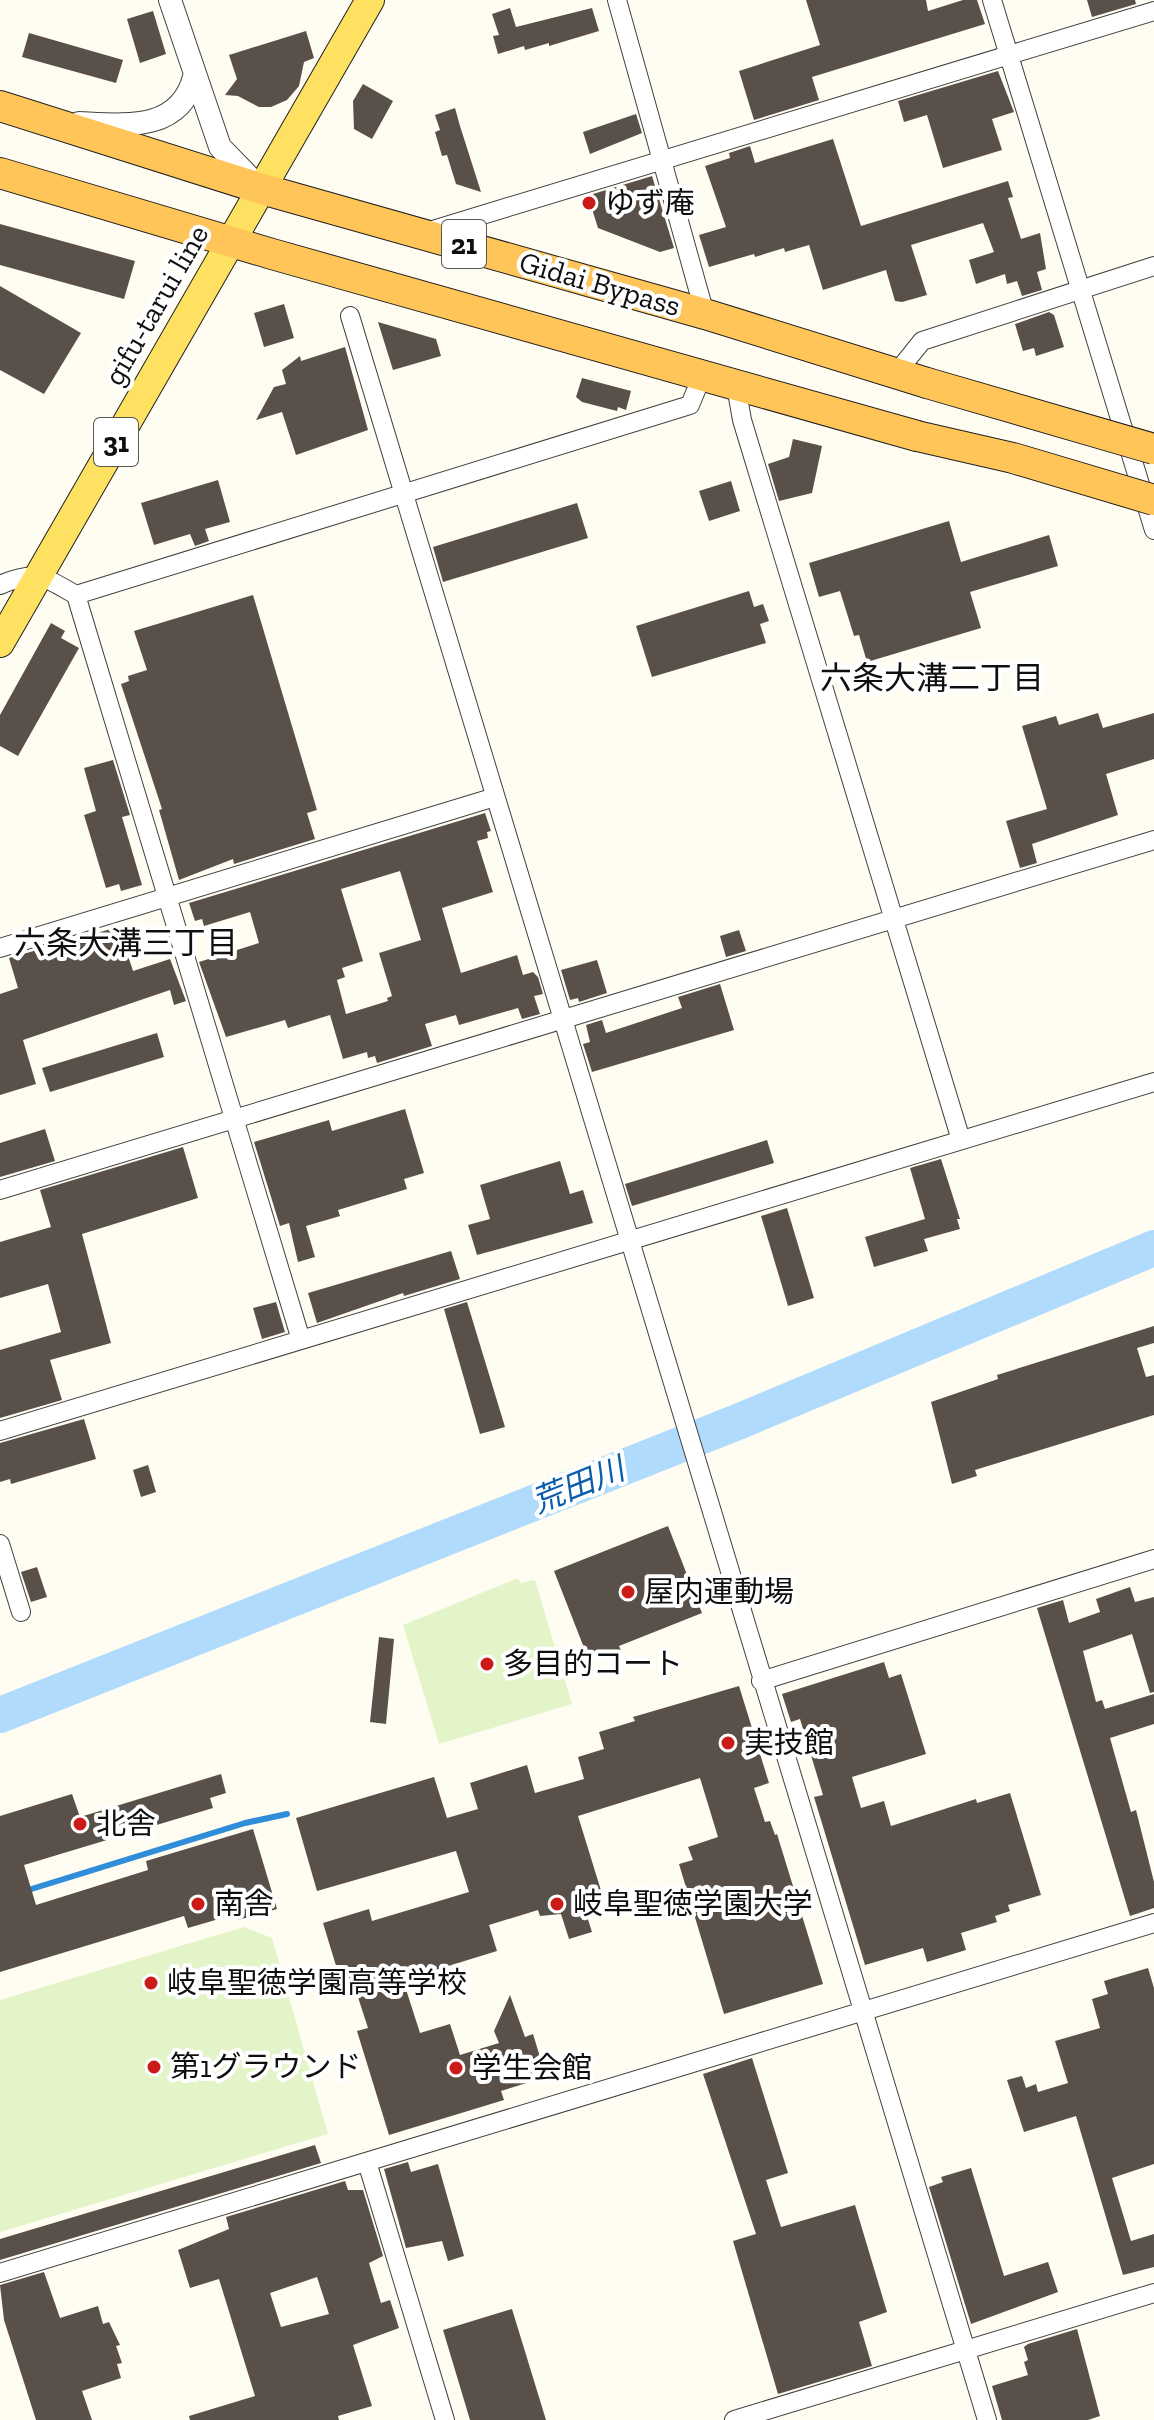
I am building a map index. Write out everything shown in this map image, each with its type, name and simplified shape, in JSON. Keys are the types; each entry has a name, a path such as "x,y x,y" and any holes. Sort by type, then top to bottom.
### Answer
{"highway":[{"name":"Gidai Bypass","path":"0,106 262,189 705,314 1154,449"},
{"name":"Gidai Bypass","path":"0,173 736,386 917,436 1013,458 1154,500"}],"main road":[{"name":"gifu-tarui line","path":"0,643 370,0"}],"street":[{"path":"170,0 220,147 262,189"},
{"path":"617,0 705,314"},
{"path":"992,0 1154,530"},
{"path":"422,232 1154,11"},
{"path":"50,122 109,125 141,123 162,117 180,108 190,93 194,77"},
{"path":"898,371 922,341 1154,266"},
{"path":"350,316 861,2013 987,2420"},
{"path":"76,595 690,405 702,376"},
{"path":"736,386 742,420 961,1140"},
{"path":"0,585 19,577 39,575 76,595 301,1340"},
{"path":"0,948 495,797"},
{"path":"0,1190 1154,840"},
{"path":"0,1431 1154,1082"},
{"path":"0,1544 21,1612"},
{"path":"761,1681 1154,1559"},
{"path":"0,2273 1154,1923"},
{"path":"367,2162 445,2420"},
{"path":"734,2420 1154,2293"}],"green space":[{"name":"多目的コート","path":"518,1578 521,1583 535,1580 572,1704 439,1744 403,1625"},
{"name":"第1グラウンド","path":"244,1927 272,1938 328,2134 0,2232 0,2000"}],"building":[{"path":"806,0 926,0 928,11 963,0 977,0 985,24 812,77 819,100 754,120 739,71 820,45"},
{"path":"1087,0 1135,0 1136,4 1092,17"},
{"path":"510,8 516,27 592,8 599,31 549,46 549,43 525,50 524,46 498,54 493,36 499,35 492,14"},
{"path":"153,11 166,54 140,63 127,19"},
{"path":"306,31 314,58 304,62 299,86 287,100 271,107 259,107 238,96 225,95 237,79 229,55"},
{"path":"29,33 123,60 116,83 22,57"},
{"path":"998,71 1014,112 992,119 1002,150 943,168 927,115 904,122 898,101"},
{"path":"363,84 393,101 372,139 354,129 353,101"},
{"path":"455,108 481,192 456,184 447,155 442,156 435,132 440,130 435,115"},
{"path":"636,114 642,133 590,154 583,132"},
{"path":"833,139 861,226 1008,181 1013,197 1008,198 1021,239 1040,233 1046,269 1037,272 1042,290 1022,296 1017,281 1007,284 1005,274 976,284 969,260 994,252 983,223 911,245 927,295 902,302 895,301 886,270 823,290 809,245 785,252 784,248 755,257 754,254 709,267 699,235 726,227 705,166 730,158 729,153 750,146 755,163"},
{"path":"652,176 674,248 660,252 598,228 592,209 597,208 593,194"},
{"path":"0,224 135,261 124,299 0,265"},
{"path":"0,286 81,333 44,394 0,370"},
{"path":"284,304 294,338 264,347 254,313"},
{"path":"1049,312 1054,315 1064,347 1036,356 1034,348 1023,351 1015,324"},
{"path":"378,322 436,339 441,356 393,370"},
{"path":"345,347 368,430 296,455 282,412 256,420 274,387 286,384 282,370 300,356 301,361"},
{"path":"582,378 631,391 626,410 618,407 617,411 582,402 576,397"},
{"path":"793,439 822,446 812,493 779,501 768,464 789,457"},
{"path":"218,480 230,522 205,529 209,541 195,546 190,534 154,545 141,503"},
{"path":"731,481 740,511 709,521 699,491"},
{"path":"577,503 588,538 443,582 433,547"},
{"path":"949,521 961,562 1049,535 1058,566 970,592 981,628 867,662 859,635 854,636 840,591 819,597 809,563"},
{"path":"749,591 754,607 763,604 769,621 760,624 766,643 652,677 636,626"},
{"path":"253,595 317,810 307,813 315,839 234,864 233,859 179,880 159,810 162,809 121,684 129,681 128,676 147,670 134,631"},
{"path":"51,623 65,631 61,638 79,648 18,756 0,746 0,715"},
{"path":"1098,713 1103,728 1154,713 1154,759 1106,774 1118,815 1032,844 1037,863 1020,868 1006,821 1047,809 1022,726 1056,716 1059,725"},
{"path":"113,760 130,815 122,817 142,885 121,891 119,884 106,888 84,815 96,811 84,768"},
{"path":"485,813 491,831 487,832 488,838 477,841 493,892 442,908 461,973 517,955 523,975 533,972 538,977 543,994 534,996 540,1014 522,1019 518,1008 459,1025 456,1015 425,1024 432,1046 377,1063 375,1056 368,1058 367,1052 343,1059 330,1015 288,1028 285,1020 226,1037 199,962 259,943 250,912 204,926 202,919 195,921 189,903","holes":["400,871 421,940 379,953 392,996 387,998 388,1001 346,1014 337,980 345,977 342,968 363,961 341,889"]},
{"path":"111,929 114,936 121,934 133,971 170,959 186,1001 174,1005 170,990 23,1040 36,1084 0,1095 0,994 18,988 9,958"},
{"path":"739,930 746,951 726,957 720,936"},
{"path":"597,960 607,993 579,1002 578,998 570,1000 561,970"},
{"path":"720,984 734,1030 592,1072 583,1044 590,1042 586,1025 602,1020 606,1033 682,1008 678,997"},
{"path":"157,1033 164,1057 50,1092 42,1068"},
{"path":"405,1109 424,1173 404,1179 407,1189 338,1210 340,1216 306,1226 315,1257 298,1262 289,1223 280,1226 254,1142 329,1120 332,1131"},
{"path":"45,1129 55,1161 0,1177 0,1143"},
{"path":"767,1140 774,1163 632,1206 625,1184"},
{"path":"183,1147 198,1198 82,1234 111,1343 50,1360 62,1400 0,1418 0,1350 61,1332 48,1284 0,1298 0,1242 51,1227 40,1190"},
{"path":"941,1159 960,1219 957,1219 960,1229 924,1239 928,1251 874,1267 865,1237 925,1219 910,1168"},
{"path":"560,1161 570,1194 583,1190 593,1223 477,1255 468,1225 490,1219 480,1185"},
{"path":"787,1208 814,1298 788,1306 761,1216"},
{"path":"451,1251 460,1279 404,1296 403,1293 317,1323 308,1293"},
{"path":"276,1302 285,1332 262,1339 253,1308"},
{"path":"467,1302 505,1427 480,1434 444,1309"},
{"path":"1154,1326 1154,1343 1137,1348 1146,1377 1154,1375 1154,1415 975,1470 977,1476 952,1484 931,1402 998,1379 997,1375"},
{"path":"84,1419 96,1459 11,1484 10,1479 0,1482 0,1443"},
{"path":"148,1465 156,1492 141,1497 133,1470"},
{"name":"屋内運動場","path":"668,1526 702,1613 619,1646 622,1653 606,1659 603,1652 588,1658 554,1571"},
{"path":"37,1567 47,1597 31,1602 21,1572"},
{"path":"1130,1587 1135,1602 1154,1597 1154,1692 1150,1693 1132,1634 1083,1651 1096,1702 1102,1700 1105,1709 1154,1694 1154,1724 1110,1738 1131,1812 1136,1810 1154,1882 1154,1908 1130,1916 1037,1608 1063,1600 1069,1623 1100,1612 1096,1599"},
{"path":"379,1637 394,1639 386,1724 370,1722"},
{"path":"884,1662 889,1678 901,1674 926,1754 852,1777 861,1808 884,1801 891,1826 976,1799 977,1803 1010,1793 1041,1895 1008,1905 1010,1911 995,1916 997,1922 961,1933 966,1950 927,1962 923,1948 865,1965 814,1797 823,1795 800,1719 791,1722 782,1694"},
{"path":"739,1686 769,1783 754,1788 765,1822 770,1821 777,1834 823,1984 724,2014 679,1864 693,1860 688,1847 718,1837 700,1778 578,1816 603,1897 584,1907 592,1932 569,1939 561,1914 540,1916 538,1910 489,1925 497,1951 403,1980 420,2033 450,2024 460,2055 499,2043 494,2031 510,1995 525,2037 533,2034 546,2077 501,2091 504,2100 389,2135 357,2031 368,2028 355,1988 344,1992 323,1923 369,1909 372,1921 469,1892 456,1851 317,1891 296,1818 434,1777 447,1818 478,1809 470,1783 527,1765 535,1793 584,1779 578,1757 604,1749 599,1732 635,1721 633,1717"},
{"path":"221,1774 226,1793 210,1798 213,1808 24,1865 36,1905 148,1870 146,1861 253,1829 277,1909 238,1920 236,1914 188,1928 184,1916 0,1972 0,1816 72,1794 80,1817"},
{"path":"1148,1968 1154,1988 1154,2164 1112,2178 1131,2241 1154,2234 1154,2267 1123,2275 1076,2116 1024,2132 1007,2080 1022,2076 1026,2088 1036,2084 1038,2092 1068,2083 1055,2041 1100,2028 1092,1999 1108,1994 1104,1981"},
{"path":"752,2058 788,2173 766,2180 781,2227 855,2205 887,2312 859,2322 872,2366 778,2394 733,2241 756,2234 703,2074"},
{"path":"315,2145 321,2163 0,2260 0,2239"},
{"path":"408,2162 411,2172 438,2164 464,2256 448,2261 442,2241 406,2248 384,2169"},
{"path":"971,2168 1004,2276 1048,2262 1058,2292 971,2324 929,2187 943,2182 941,2177"},
{"path":"345,2181 348,2190 363,2190 383,2256 369,2263 381,2303 390,2300 399,2328 353,2345 372,2406 338,2416 339,2420 190,2420 189,2416 255,2396 219,2279 190,2288 178,2250 229,2229 226,2217","holes":["317,2277 329,2314 281,2327 270,2293"]},
{"path":"44,2272 60,2318 98,2306 103,2324 109,2322 120,2345 116,2346 122,2363 117,2364 121,2378 82,2391 92,2420 36,2420 4,2320 0,2285"},
{"path":"512,2309 546,2420 470,2420 443,2330"},
{"path":"1077,2329 1100,2416 1088,2420 1002,2420 992,2386 1028,2375 1024,2347"}],"waterway":[{"name":"荒田川","path":"0,1715 740,1421 1154,1248"},
{"path":"25,1891 245,1823 287,1814"}],"place":[{"name":"ゆず庵","path":"589,203"},
{"name":"屋内運動場","path":"628,1592"},
{"name":"多目的コート","path":"487,1664"},
{"name":"実技館","path":"728,1743"},
{"name":"北舎","path":"80,1824"},
{"name":"南舎","path":"198,1904"},
{"name":"岐阜聖徳学園大学","path":"557,1904"},
{"name":"岐阜聖徳学園高等学校","path":"151,1983"},
{"name":"第1グラウンド","path":"154,2067"},
{"name":"学生会館","path":"456,2068"}],"district":[{"name":"六条大溝二丁目","path":"932,678"},
{"name":"六条大溝三丁目","path":"126,943"}]}
